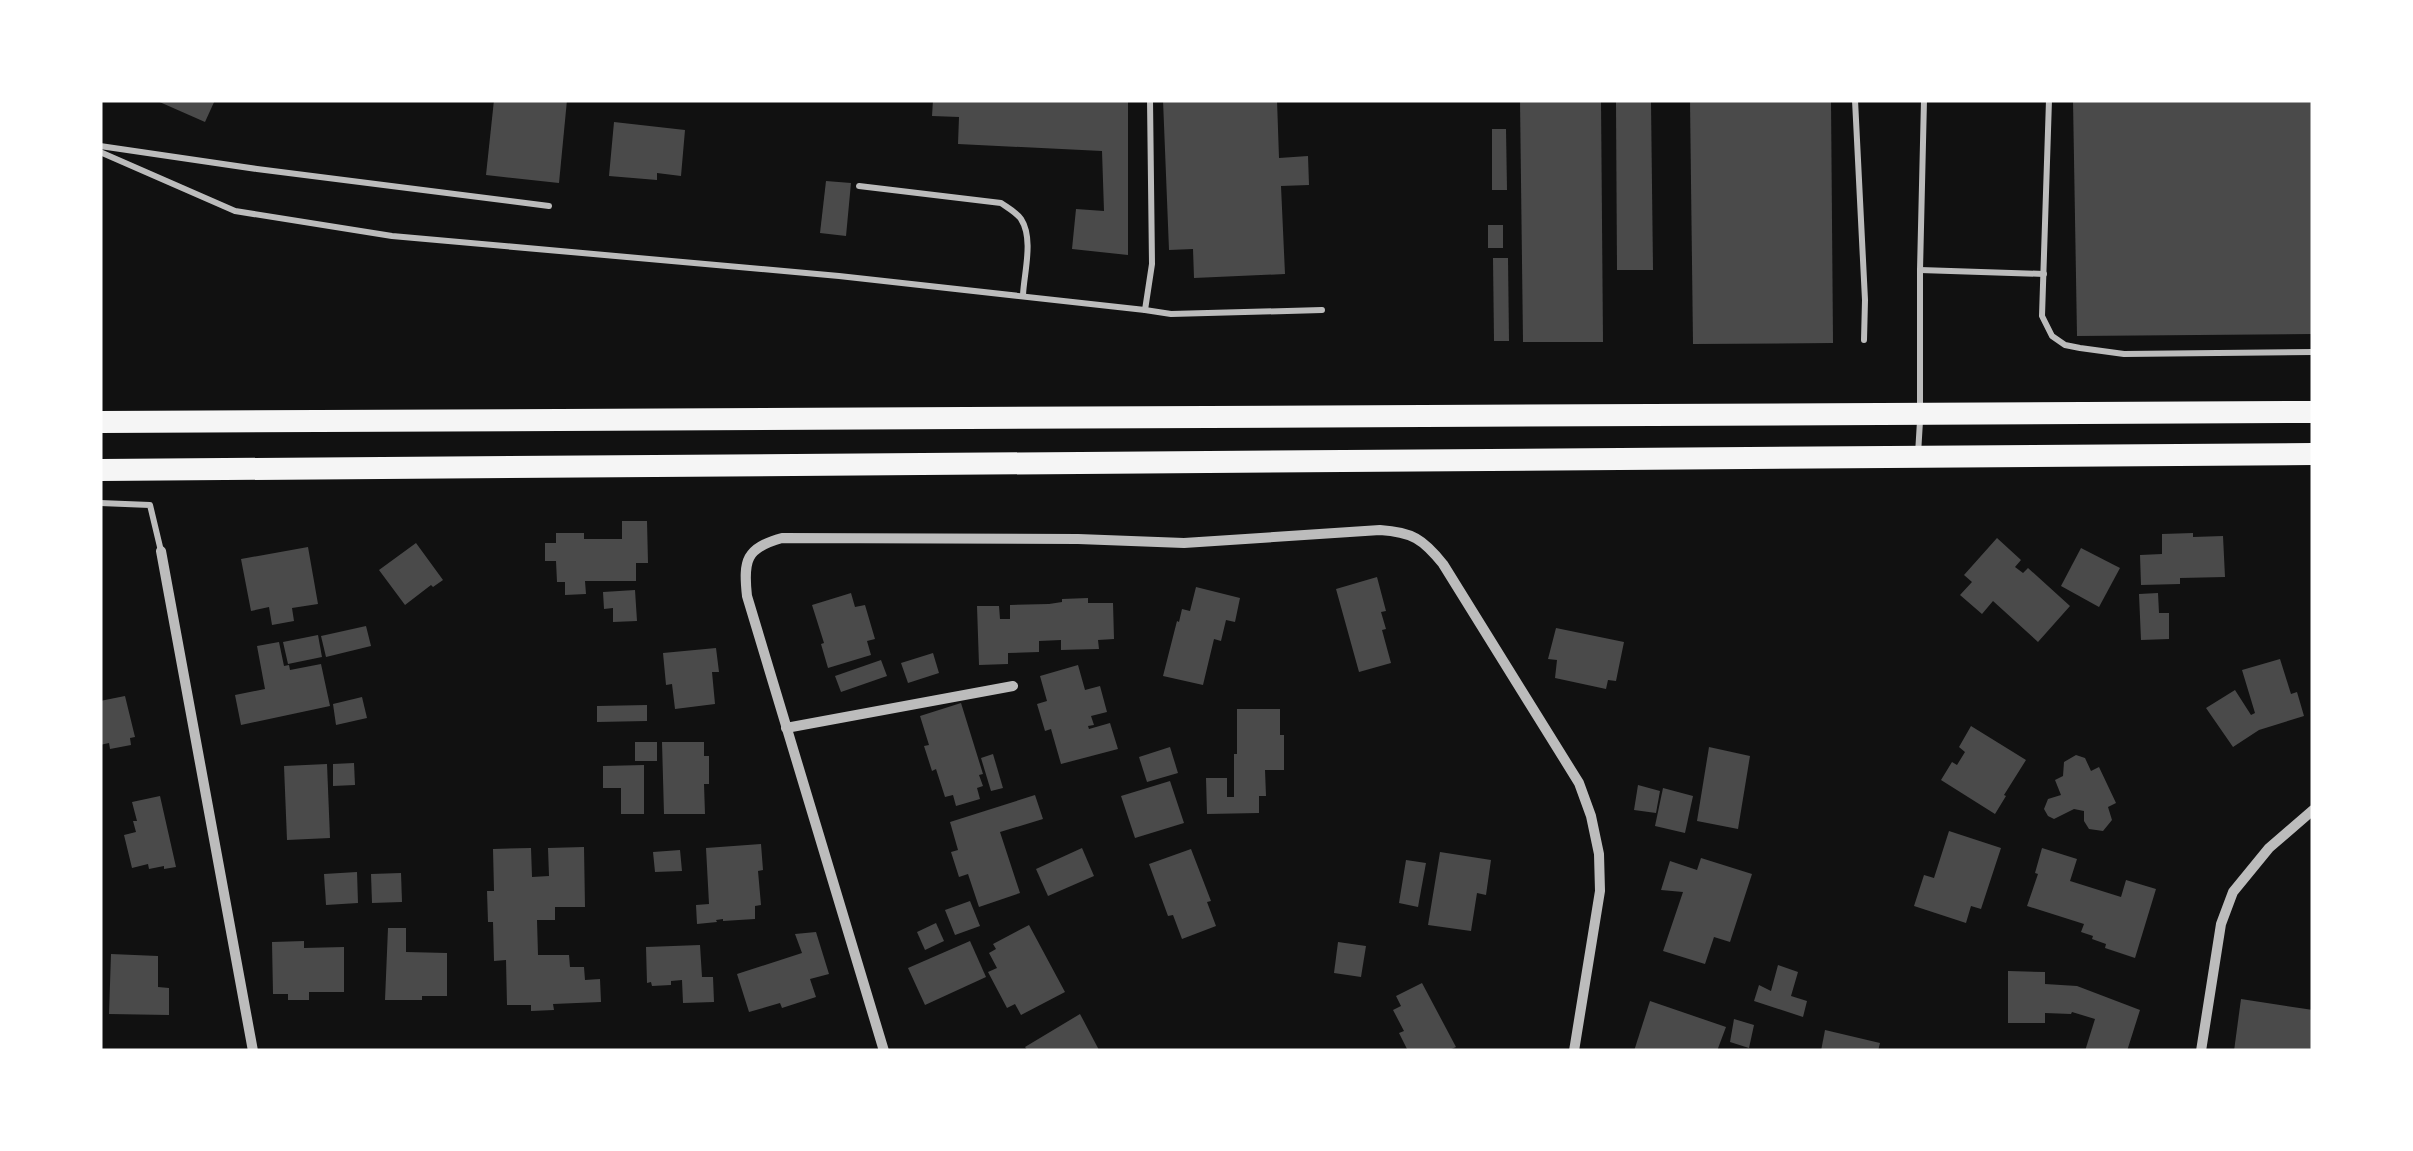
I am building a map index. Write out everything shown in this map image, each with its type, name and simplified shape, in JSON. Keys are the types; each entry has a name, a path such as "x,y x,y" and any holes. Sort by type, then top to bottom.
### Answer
{"highway":[{"path":"100,422 2313,412"},
{"path":"100,470 2313,454"}],"street":[{"path":"884,1051 747,596 744,571 749,556 762,544 782,538 1184,543 1380,530 1400,531 1417,538 1443,564 1579,783 1591,816 1599,854 1600,891 1574,1051"},
{"path":"162,550 253,1051"},
{"path":"786,728 1013,686"},
{"path":"2201,1051 2221,924 2233,892 2269,848 2313,810"}],"lane":[{"path":"1145,310 1152,264 1150,100"},
{"path":"1855,100 1864,340"},
{"path":"1918,458 1924,100"},
{"path":"2048,100 2042,316 2052,336 2065,345 2124,354 2313,352"},
{"path":"100,149 235,211 392,236 839,276 1171,314 1322,310"},
{"path":"100,149 549,206"},
{"path":"859,186 1001,203 1018,215 1024,225 1027,244 1022,295"},
{"path":"1920,270 2044,274"},
{"path":"100,503 150,506 162,550"}],"building":[{"path":"155,100 215,100 205,122"},
{"path":"494,100 567,100 559,183 486,175"},
{"path":"933,100 1128,100 1128,255 1072,249 1076,209 1104,211 1102,151 958,144 959,117 932,116"},
{"path":"1163,100 1277,100 1279,158 1308,156 1309,185 1281,186 1285,274 1194,278 1193,249 1169,250"},
{"path":"1520,100 1601,100 1603,342 1523,342"},
{"path":"1690,100 1831,100 1833,343 1693,344"},
{"path":"2073,100 2313,100 2313,334 2077,336"},
{"path":"1616,102 1651,102 1653,270 1617,270"},
{"path":"614,122 685,130 681,176 657,173 657,180 609,176"},
{"path":"1492,129 1506,129 1507,190 1492,190"},
{"path":"826,181 851,183 846,236 820,233"},
{"path":"1488,225 1503,225 1503,248 1488,248"},
{"path":"1493,258 1508,258 1509,341 1494,341"},
{"path":"622,521 647,521 648,563 636,563 636,581 585,581 586,594 565,595 565,582 557,582 556,561 545,561 545,543 556,543 556,533 584,533 584,539 622,539"},
{"path":"2193,533 2193,537 2223,536 2225,577 2180,578 2180,584 2141,585 2140,555 2162,554 2162,534"},
{"path":"1997,538 2021,560 2015,567 2023,573 2028,568 2070,606 2038,642 1993,601 1982,614 1960,595 1972,582 1964,575"},
{"path":"416,543 443,580 405,605 379,570"},
{"path":"308,547 318,604 292,608 294,621 272,625 269,607 251,611 241,559"},
{"path":"2081,548 2120,568 2099,607 2061,586"},
{"path":"1377,577 1386,611 1381,612 1386,629 1382,630 1391,663 1359,672 1336,589"},
{"path":"1196,587 1240,598 1235,622 1226,620 1221,641 1214,639 1203,685 1163,676 1177,621 1182,609 1190,611"},
{"path":"635,590 637,621 613,622 613,608 604,609 603,592"},
{"path":"851,593 855,607 865,605 875,639 867,641 871,655 828,668 812,605"},
{"path":"2158,593 2159,613 2169,613 2169,639 2141,640 2139,594"},
{"path":"1088,598 1088,603 1113,603 1114,639 1098,640 1099,649 1061,650 1061,640 1039,641 1039,652 1008,653 1008,664 979,665 977,606 999,606 1000,619 1010,619 1010,605"},
{"path":"366,626 371,646 326,657 321,636"},
{"path":"1556,628 1624,642 1616,681 1608,680 1606,689 1555,678 1557,660 1548,659"},
{"path":"318,635 322,657 288,664 283,642"},
{"path":"279,642 284,666 289,665 290,670 321,664 330,706 241,725 235,695 265,689 257,646"},
{"path":"716,648 719,672 712,672 715,704 675,709 672,684 666,685 663,653"},
{"path":"933,653 939,673 908,683 901,663"},
{"path":"2280,659 2291,694 2297,692 2304,716 2259,730 2233,747 2206,708 2235,690 2251,715 2255,713 2242,670"},
{"path":"881,660 887,676 841,692 835,676"},
{"path":"1078,665 1085,690 1100,686 1107,712 1091,716 1094,725 1089,729 1110,723 1118,749 1061,764 1051,729 1045,731 1037,704 1047,701 1040,676"},
{"path":"125,696 135,737 130,738 131,745 110,749 109,743 100,745 100,701"},
{"path":"362,697 367,718 336,725 333,704"},
{"path":"961,703 983,774 979,775 983,786 977,788 980,799 956,806 953,795 945,797 936,769 932,771 920,716"},
{"path":"647,705 647,721 597,722 597,706"},
{"path":"1237,709 1280,709 1284,770 1265,770 1266,796 1259,796 1259,813 1207,814 1206,778 1227,778 1227,797 1234,797"},
{"path":"1971,726 2026,760 1995,814 1941,780 1952,762 1957,765 1965,752 1959,747"},
{"path":"635,742 657,742 657,761 635,761"},
{"path":"662,742 704,742 704,756 709,756 709,784 704,784 705,814 664,814"},
{"path":"1170,747 1178,773 1147,782 1139,757"},
{"path":"1709,747 1750,756 1738,829 1697,821"},
{"path":"993,754 1003,788 991,791 981,758"},
{"path":"2076,755 2085,758 2091,771 2099,767 2116,803 2108,807 2112,820 2103,831 2089,829 2084,811 2074,809 2054,819 2044,809 2048,799 2061,795 2055,780 2063,776 2064,762"},
{"path":"354,763 355,785 333,786 333,764"},
{"path":"327,764 330,838 287,840 284,766"},
{"path":"644,765 644,814 621,814 621,788 603,788 603,766"},
{"path":"1170,781 1184,823 1135,838 1121,796"},
{"path":"1638,785 1660,791 1656,813 1634,810"},
{"path":"1663,788 1693,796 1685,833 1655,826"},
{"path":"1035,795 1043,819 1000,832 1020,893 979,907 968,874 959,877 951,852 958,850 950,822"},
{"path":"160,796 176,867 149,869 148,864 132,868 124,835 136,832 132,802"},
{"path":"1949,831 2001,848 1981,909 1971,906 1966,923 1914,906 1924,875 1934,878"},
{"path":"761,844 761,905 755,906 755,919 697,924 696,905 709,904 706,848"},
{"path":"584,847 585,907 555,907 555,920 537,920 538,955 569,955 570,967 584,967 585,980 600,979 601,1002 553,1004 554,1010 531,1011 531,1005 507,1005 506,960 494,961 493,922 488,922 487,891 494,891 493,849 531,848 532,877 549,876 548,848"},
{"path":"1082,848 1094,876 1048,896 1036,869"},
{"path":"2042,848 2077,859 2070,881 2121,897 2126,880 2156,889 2135,958 2105,948 2106,944 2081,932 2084,924 2027,906"},
{"path":"1191,849 1216,926 1182,939 1173,915 1168,916 1149,864"},
{"path":"680,850 682,871 655,872 653,852"},
{"path":"1440,852 1491,860 1486,895 1477,893 1471,931 1428,925"},
{"path":"1701,858 1752,874 1730,942 1714,937 1705,964 1663,951 1683,892 1661,890 1670,861 1697,870"},
{"path":"1406,860 1426,863 1418,907 1399,903"},
{"path":"357,872 358,903 326,905 324,874"},
{"path":"401,873 402,902 372,903 371,874"},
{"path":"970,901 980,926 955,935 945,910"},
{"path":"936,923 944,941 925,950 917,932"},
{"path":"1029,925 1065,992 1021,1015 1015,1004 1007,1008 988,972 997,968 989,953 996,949 993,944"},
{"path":"388,928 406,928 406,952 447,953 447,996 385,1000"},
{"path":"816,932 829,974 810,979 816,997 782,1008 780,1003 749,1012 737,974 802,953 795,934"},
{"path":"304,941 304,948 344,947 344,992 309,992 309,1000 288,1000 288,994 273,994 272,942"},
{"path":"970,941 986,977 925,1005 908,968"},
{"path":"1338,942 1366,946 1361,977 1334,973"},
{"path":"700,945 702,977 713,977 714,1002 683,1003 682,980 671,981 671,985 647,983 646,947"},
{"path":"111,954 158,956 158,987 169,988 169,1015 109,1014"},
{"path":"1778,965 1798,972 1791,996 1807,1001 1803,1017 1754,1001 1759,985 1771,991"},
{"path":"2008,971 2045,972 2045,984 2077,986 2140,1010 2127,1051 2085,1051 2095,1019 2072,1012 2045,1013 2045,1023 2008,1023"},
{"path":"1422,983 1456,1047 1447,1051 1408,1051 1399,1033 1404,1031 1393,1010 1401,1006 1396,996"},
{"path":"2241,999 2313,1010 2313,1051 2234,1051"},
{"path":"1650,1001 1726,1027 1717,1051 1634,1051"},
{"path":"1080,1014 1099,1050 1028,1051 1025,1047"},
{"path":"1734,1019 1754,1025 1749,1048 1730,1042"},
{"path":"1825,1030 1880,1043 1878,1051 1821,1051"}]}
